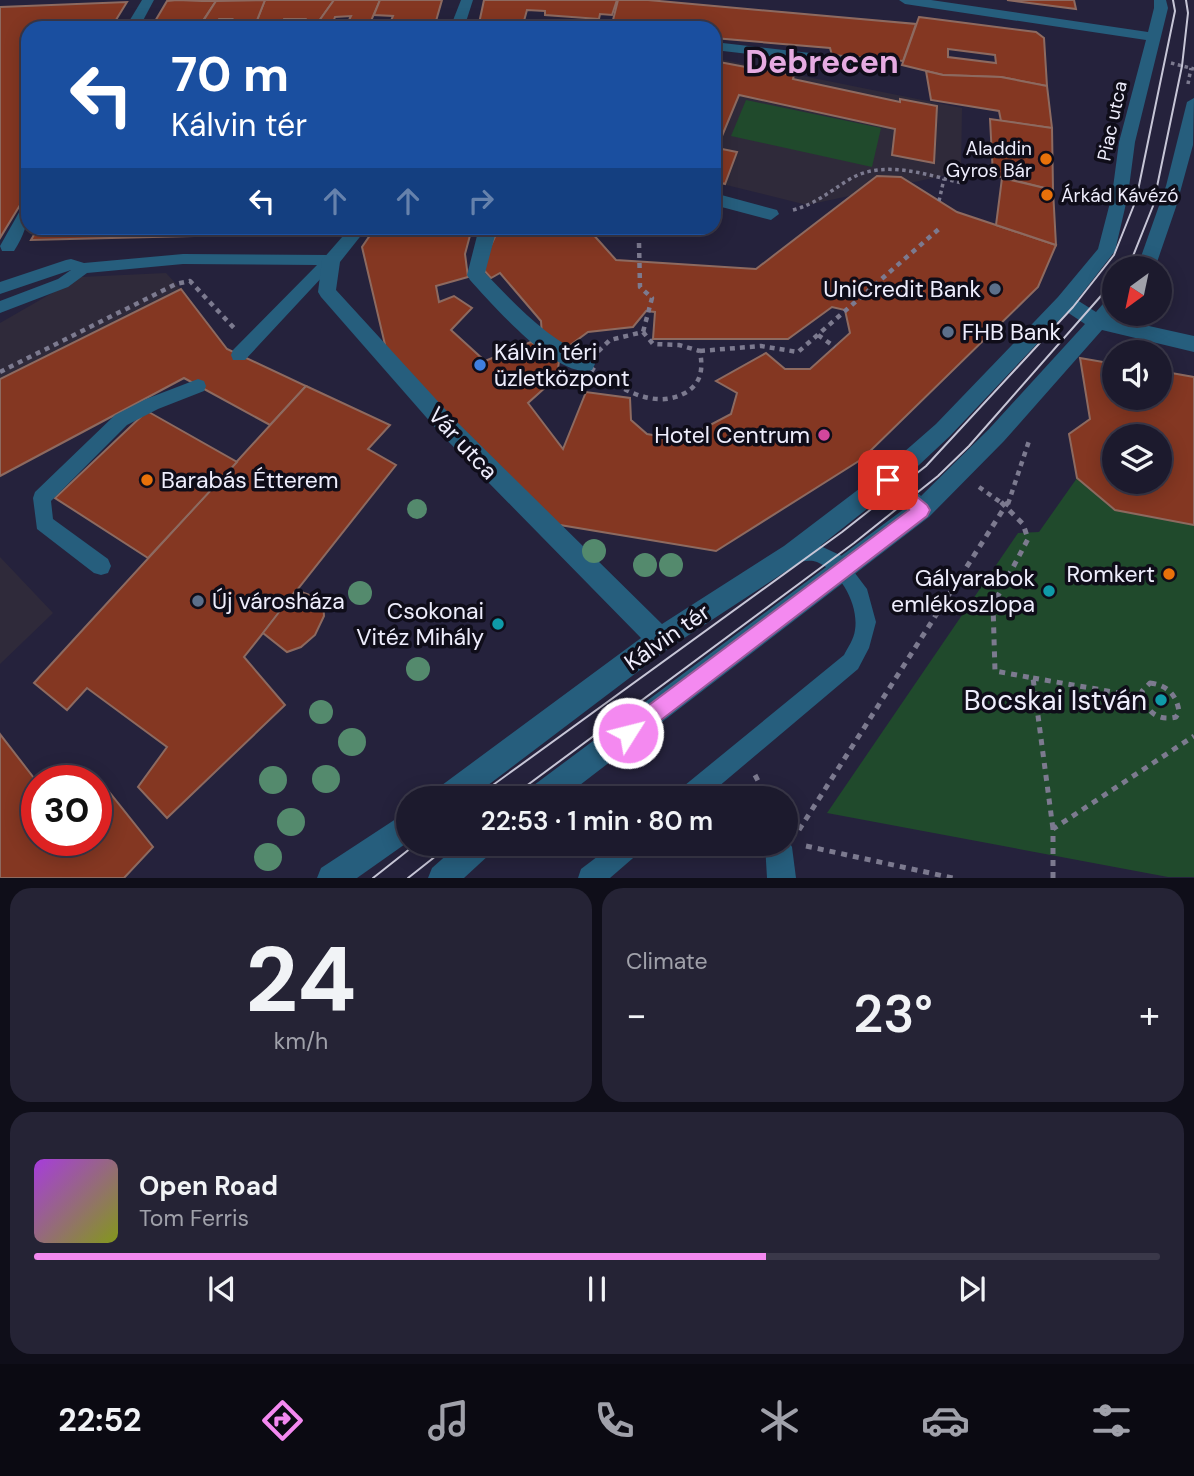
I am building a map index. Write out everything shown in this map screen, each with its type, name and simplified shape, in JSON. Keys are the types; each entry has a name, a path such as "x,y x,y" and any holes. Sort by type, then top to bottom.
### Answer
{"street":[{"path":"136,21 148,0"},
{"path":"459,21 467,0"},
{"path":"905,0 1153,37"},
{"name":"Piac utca","path":"1106,251 1120,195 1126,142 1161,8 1160,0"},
{"path":"721,47 854,62"},
{"path":"1151,256 1169,211 1194,102"},
{"path":"721,201 772,214"},
{"path":"8,247 21,224"},
{"path":"331,260 353,235"},
{"path":"486,235 476,275 536,338 565,357 585,364"},
{"name":"Kálvin tér","path":"464,786 660,639 792,554 888,480 943,430 1065,302 1106,251"},
{"name":"Vár utca","path":"331,260 327,292 374,349 508,492 660,639"},
{"path":"1065,302 1098,322 1194,344"},
{"path":"556,786 921,510 960,474 1050,379 1102,318"},
{"path":"888,480 921,510"},
{"path":"331,877 396,833"},
{"path":"442,877 466,856"},
{"path":"779,856 782,877"}],"lane":[{"path":"0,288 71,264 84,268 183,259 331,260"},
{"path":"244,350 331,260"},
{"path":"0,307 63,283 84,268"},
{"path":"101,566 44,523 43,498 121,420 152,404 198,386"},
{"path":"702,786 851,663 865,631 862,597 842,569 831,559 814,552 792,554"},
{"path":"590,877 617,856"}],"path":[{"path":"772,214 807,207 830,196 851,177 866,172 894,169 962,183"},
{"path":"939,201 944,179"},
{"path":"643,332 653,344 679,345 700,351 761,346 798,352 940,228"},
{"path":"639,243 640,288 652,298 643,332"},
{"path":"0,372 176,285 190,281 244,350"},
{"path":"643,332 617,336 600,344 585,364 639,396 659,399 681,397 698,384 703,366 700,351"},
{"path":"818,335 835,347"},
{"path":"953,877 791,842 1007,506 1032,431"},
{"path":"960,474 1007,506 1028,533 1028,539 993,605 995,671 1142,697"},
{"path":"1033,678 1053,829 1053,877"},
{"path":"1157,683 1176,698 1179,712 1171,719 1157,717 1145,705 1142,697 1145,686 1157,683"},
{"path":"1053,829 1194,736"}],"shaded area":[{"path":"721,59 962,108 961,172 807,205 721,184"},
{"path":"166,273 227,349 306,386 270,425 184,378 0,476 0,323 80,277"},
{"path":"0,557 53,613 0,664"}],"green space":[{"path":"746,100 881,128 872,167 731,136"},
{"path":"1077,478 1115,510 1194,525 1194,877 1168,877 827,813 1018,533 1039,532"}],"building":[{"path":"265,0 334,0 319,21 257,21"},
{"path":"265,0 257,21 203,21 216,1"},
{"path":"334,0 380,0 371,21 348,21 351,16 335,17 334,21 319,21"},
{"path":"380,0 442,0 436,21 391,21 393,16 374,15"},
{"path":"484,0 617,0 612,15 600,14 599,19 545,15 545,11 527,10 524,21 480,21"},
{"path":"618,0 648,0 916,24 903,61 832,55 830,48 721,39 721,21 613,21"},
{"path":"1007,0 1074,0 1076,9"},
{"path":"167,1 216,1 203,21 155,21"},
{"path":"127,2 115,21 21,21 21,204 0,238 0,7"},
{"path":"919,17 1036,32 1044,38 1047,86 1001,77 943,75 902,65","holes":["948,49 995,55 996,63 948,57"]},
{"path":"721,62 751,68 750,71 758,73 760,69 794,75 793,79 900,102 900,99 937,106 934,163 892,155 895,129 739,95 721,138"},
{"path":"926,71 943,75 1001,77 1047,86 1052,128 1001,121 999,111 931,100"},
{"path":"990,119 1052,128 1053,190 993,175"},
{"path":"721,149 737,152 725,184 721,183"},
{"name":"Kálvin téri üzletközpont","path":"877,176 901,177 957,212 1056,245 1038,287 862,459 716,551 548,523 386,349 362,247 370,235 470,235 465,254 468,277 436,286 439,302 454,296 472,308 451,330 485,361 531,342 559,361 557,377 528,403 563,449 586,392 630,398 631,420 647,434 682,440 731,414 737,393 716,381 766,353 785,369 810,369 850,333 845,310 832,307 788,339 653,339 655,312 646,311 633,327 588,332 569,346 553,345 542,335 541,321 500,273 491,278 481,267 496,235 594,235 616,260 756,269"},
{"path":"1002,178 1053,190 1056,245 996,225"},
{"path":"34,235 231,235 31,240"},
{"path":"181,289 227,349 306,386 270,425 184,378 0,476 0,379"},
{"path":"1080,358 1102,362 1102,410 1172,410 1172,373 1194,377 1194,525 1115,510 1077,478 1069,434 1090,419"},
{"name":"Új városháza","path":"306,386 390,425 368,449 396,465 244,657 285,705 167,818 138,787 167,747 87,688 67,710 34,683"},
{"name":"Barabás Étterem","path":"147,411 237,462 148,558 55,498"},
{"path":"296,590 323,600 324,616 315,635 301,647 287,652 263,633"},
{"path":"0,734 24,765 21,765 21,856 112,856 112,796 153,847 124,878 0,878"}],"tram line":[{"path":"492,786 842,532 926,466 1073,307 1114,255 1136,200 1175,11 1173,0"},
{"path":"1133,256 1153,206 1182,66 1188,13 1186,0"},
{"path":"526,786 854,543 938,476 969,446 1102,295"},
{"path":"373,878 401,856"},
{"path":"408,878 436,856"}],"place":[{"name":"Aladdin Gyros Bár","path":"1046,159"},
{"name":"Árkád Kávézó","path":"1047,195"},
{"name":"UniCredit Bank","path":"995,289"},
{"name":"FHB Bank","path":"948,332"},
{"name":"Kálvin téri üzletközpont","path":"480,365"},
{"name":"Hotel Centrum","path":"824,435"},
{"name":"Barabás Étterem","path":"147,480"},
{"name":"Romkert","path":"1169,574"},
{"name":"Gályarabok emlékoszlopa","path":"1049,591"},
{"name":"Új városháza","path":"198,601"},
{"name":"Csokonai Vitéz Mihály","path":"498,624"},
{"name":"Bocskai István","path":"1161,700"}],"district":[{"name":"Debrecen","path":"822,62"}],"route":[{"path":"628,733 921,510 888,480"}]}
